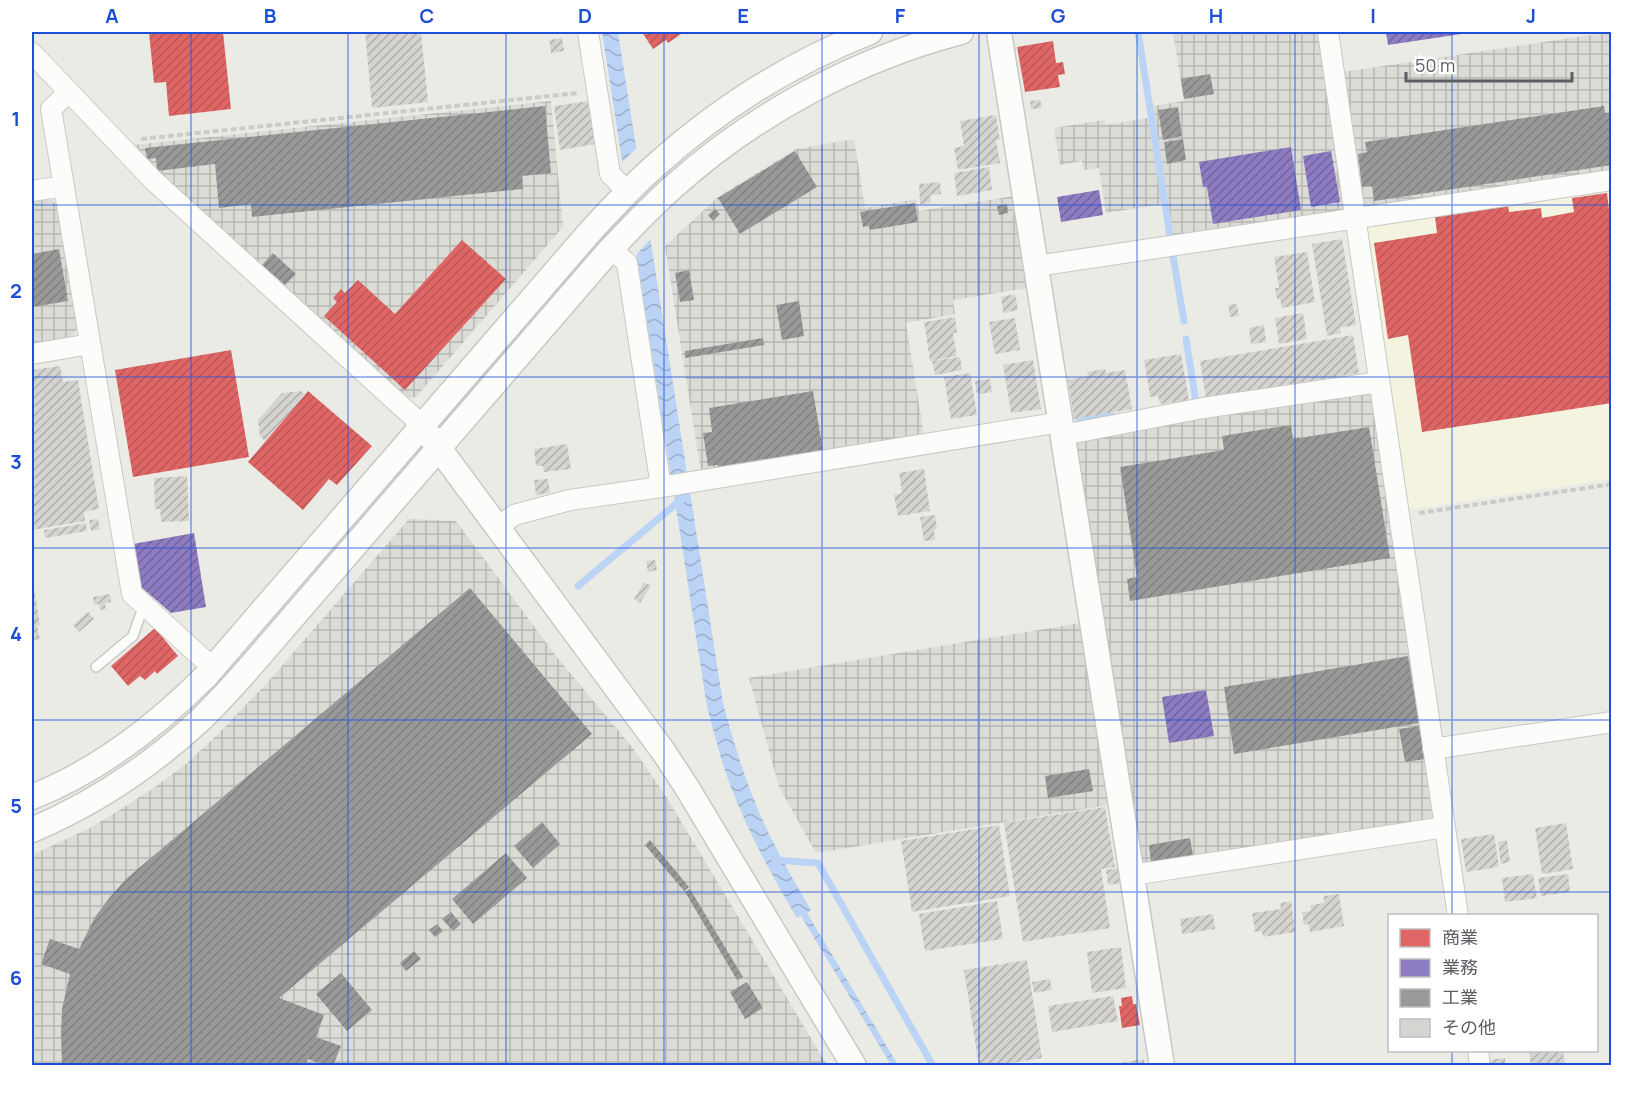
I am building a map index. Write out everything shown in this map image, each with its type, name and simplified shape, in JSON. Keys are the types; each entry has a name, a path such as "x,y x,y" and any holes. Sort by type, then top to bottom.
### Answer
{"street":[{"path":"588,32 610,174 622,191"},
{"path":"32,797 68,780 127,745 181,701 213,668 423,426 588,234 622,191 730,106 813,57 870,32"},
{"path":"32,830 79,808 111,789 142,768 199,722 249,668 619,241 652,206 708,157 746,130 825,84 910,47 961,32"},
{"path":"999,32 1162,1065"},
{"path":"1328,32 1458,914"},
{"path":"32,53 153,180 423,426 663,750 687,786 854,1065"},
{"path":"69,92 51,109 132,594 213,668"},
{"path":"1036,266 1611,180"},
{"path":"32,191 64,186"},
{"path":"619,241 627,264 663,487"},
{"path":"32,354 90,344"},
{"path":"498,527 514,514 559,503 1379,382"},
{"path":"1433,749 1611,722"},
{"path":"1132,875 1445,827"}],"lane":[{"path":"96,668 133,636 140,616"}],"path":[{"path":"122,148 132,140 597,91"},
{"path":"1399,516 1611,484"}],"shaded area":[{"path":"1173,32 1320,32 1345,205 1341,211 1173,236 1153,106 1184,101"},
{"path":"1611,32 1611,170 1367,207 1362,202 1343,72"},
{"path":"551,101 563,227 416,397 407,398 160,173 133,145"},
{"path":"1148,118 1162,204 1106,213 1099,168 1084,170 1082,161 1060,165 1054,128 1104,120 1105,125"},
{"path":"854,139 865,208 916,199 919,211 1014,196 1028,288 953,300 955,314 906,323 924,436 701,473 665,246 719,196 796,149"},
{"path":"1611,190 1611,479 1407,510 1366,232 1370,226"},
{"path":"49,198 56,204 77,329 72,337 32,344 32,201"},
{"path":"1368,390 1373,395 1435,817 1431,823 1147,866 1142,861 1076,445 1081,439 1204,415"},
{"path":"409,519 456,521 556,656 632,747 667,798 827,1065 32,1065 32,855 90,828 155,787 186,764 267,683"},
{"path":"1080,623 1109,805 816,853 779,787 749,678"}],"water":[{"path":"602,32 618,32 723,703 731,731 759,812 811,910 807,913 898,1065 891,1065 801,916 797,918 778,885 744,817 720,754 707,707"}],"pier":[{"path":"639,146 653,236 634,257 619,165"}],"building: 商業":[{"path":"149,32 223,32 231,109 169,116 166,82 154,83"},
{"path":"642,32 684,32 668,43 666,40 653,49"},
{"path":"1053,41 1056,63 1063,62 1065,74 1058,75 1060,87 1025,92 1017,47"},
{"path":"1607,193 1610,218 1612,218 1612,403 1422,432 1408,335 1388,339 1374,243 1437,233 1435,217 1508,206 1509,212 1541,208 1542,218 1574,212 1572,198"},
{"path":"462,240 506,279 405,390 324,316 337,302 333,298 341,289 345,293 358,280 395,314"},
{"path":"231,350 249,457 133,477 115,370"},
{"path":"308,391 372,446 337,485 329,479 303,510 248,462"},
{"path":"155,628 178,656 157,674 155,671 145,680 140,676 128,686 111,666"},
{"path":"1132,996 1140,1025 1122,1028 1119,1006 1122,1006 1121,998"}],"building: 業務":[{"path":"1386,32 1468,32 1468,33 1388,45"},
{"path":"1291,147 1301,210 1213,224 1207,187 1203,187 1199,162"},
{"path":"1331,151 1340,202 1311,207 1303,156"},
{"path":"1099,190 1103,215 1061,222 1057,197"},
{"path":"194,533 206,607 171,613 140,586 133,544"},
{"path":"1206,690 1214,736 1169,743 1162,697"}],"building: 工業":[{"path":"1210,74 1214,94 1184,99 1181,79"},
{"path":"545,106 551,173 522,176 523,189 252,217 251,204 219,208 215,164 157,171 156,158 147,159 145,148"},
{"path":"1604,106 1605,113 1612,112 1612,165 1374,201 1372,186 1362,187 1358,154 1367,152 1365,142"},
{"path":"1178,107 1182,136 1163,140 1158,110"},
{"path":"1183,139 1186,160 1167,164 1164,142"},
{"path":"795,151 817,187 740,234 718,198"},
{"path":"915,203 918,222 870,230 869,226 863,227 860,212"},
{"path":"1007,204 1008,213 999,215 997,206"},
{"path":"715,209 720,214 713,221 708,215"},
{"path":"59,249 68,301 32,307 32,254"},
{"path":"273,253 296,274 285,285 262,265"},
{"path":"689,270 694,300 680,302 675,273"},
{"path":"799,301 804,336 782,340 776,305"},
{"path":"763,338 764,345 685,358 685,351"},
{"path":"813,391 823,451 718,468 718,465 708,466 703,433 712,432 709,408"},
{"path":"1291,425 1293,439 1369,427 1390,558 1130,601 1127,579 1137,577 1120,467 1224,450 1222,436"},
{"path":"470,588 592,734 279,998 324,1015 316,1037 341,1046 333,1066 326,1066 308,1059 305,1066 259,1066 256,1064 256,1066 62,1066 62,1009 70,974 41,964 50,939 79,949 95,917 126,879"},
{"path":"1408,656 1419,723 1234,754 1224,687"},
{"path":"1419,726 1425,759 1405,762 1399,729"},
{"path":"1089,769 1093,791 1048,798 1045,776"},
{"path":"542,822 560,844 533,868 514,846"},
{"path":"1190,838 1193,855 1151,862 1149,845"},
{"path":"650,840 689,887 684,891 645,845"},
{"path":"506,853 527,878 473,924 452,899"},
{"path":"690,889 743,977 737,980 685,892"},
{"path":"451,912 461,924 453,931 442,919"},
{"path":"437,924 443,931 435,937 429,930"},
{"path":"414,951 421,959 406,971 400,963"},
{"path":"341,973 372,1010 347,1031 316,994"},
{"path":"747,982 763,1008 745,1019 730,992"}],"building: その他":[{"path":"365,32 421,32 428,102 372,108"},
{"path":"562,38 564,51 551,53 549,40"},
{"path":"1040,100 1042,108 1031,109 1030,101"},
{"path":"589,101 596,144 560,150 554,106"},
{"path":"996,115 1000,140 996,140 1000,163 958,170 954,148 964,146 960,121"},
{"path":"989,167 992,190 957,196 954,173"},
{"path":"940,182 941,194 930,195 931,203 920,204 919,184"},
{"path":"1342,239 1356,325 1340,328 1341,333 1327,336 1312,244"},
{"path":"1307,252 1315,302 1282,308 1275,288 1279,288 1274,257"},
{"path":"1015,294 1018,310 1003,313 1001,297"},
{"path":"1237,304 1239,316 1230,317 1228,305"},
{"path":"1303,313 1307,339 1279,344 1275,318"},
{"path":"955,317 957,333 953,333 957,356 930,361 924,322"},
{"path":"1015,318 1020,350 995,354 989,322"},
{"path":"1264,325 1266,342 1251,344 1249,328"},
{"path":"1353,335 1359,373 1206,398 1200,361"},
{"path":"1181,354 1189,400 1160,404 1158,396 1150,397 1144,360"},
{"path":"960,357 962,370 935,375 932,361"},
{"path":"1033,360 1041,409 1011,413 1003,365"},
{"path":"60,366 63,382 78,380 99,509 84,512 85,521 32,530 32,370"},
{"path":"1105,369 1106,373 1125,370 1132,409 1074,419 1068,380 1088,376 1087,372"},
{"path":"970,373 977,415 951,419 944,377"},
{"path":"990,379 992,392 977,394 975,381"},
{"path":"301,391 305,395 265,441 260,436 258,420 282,393"},
{"path":"567,444 571,469 544,472 543,466 536,466 534,449"},
{"path":"924,469 930,511 898,516 894,495 902,493 899,473"},
{"path":"187,476 189,521 161,522 160,509 155,509 154,478"},
{"path":"548,479 550,493 536,495 534,480"},
{"path":"935,515 937,529 934,530 935,540 924,541 920,517"},
{"path":"98,519 100,529 91,531 89,520"},
{"path":"86,523 87,531 45,538 44,530"},
{"path":"655,560 657,570 648,572 646,561"},
{"path":"32,582 40,625 37,626 40,639 32,640"},
{"path":"644,582 651,586 640,603 634,599"},
{"path":"110,594 111,602 105,603 106,609 100,610 99,604 94,605 93,597"},
{"path":"88,612 94,619 79,632 73,625"},
{"path":"1105,807 1115,867 1101,869 1110,928 1023,942 1004,823"},
{"path":"1566,823 1573,869 1542,874 1535,828"},
{"path":"999,825 1010,896 912,912 901,841"},
{"path":"1494,834 1499,867 1466,872 1461,839"},
{"path":"1507,840 1510,862 1501,864 1498,842"},
{"path":"1118,868 1120,883 1108,885 1106,870"},
{"path":"1533,874 1537,898 1505,902 1502,878"},
{"path":"1568,874 1570,892 1541,896 1538,878"},
{"path":"1339,894 1344,926 1310,932 1309,924 1304,925 1302,912 1311,911 1310,905 1324,903 1324,896"},
{"path":"997,901 1003,939 925,951 919,914"},
{"path":"1291,901 1295,932 1263,937 1262,931 1255,932 1252,913 1281,909 1280,903"},
{"path":"1213,914 1215,929 1182,934 1180,919"},
{"path":"1121,947 1126,988 1092,993 1087,952"},
{"path":"1027,960 1042,1058 994,1066 979,1066 964,970"},
{"path":"1050,979 1052,990 1034,993 1032,982"},
{"path":"1113,996 1118,1021 1052,1032 1048,1006"},
{"path":"1529,1052 1563,1052 1565,1066 1531,1066"},
{"path":"1505,1058 1506,1066 1490,1066 1489,1060"},
{"path":"1144,1059 1145,1066 1120,1066 1119,1063"}],"waterway":[{"path":"1138,32 1170,236"},
{"path":"1173,256 1184,321"},
{"path":"1186,339 1196,402 1191,403"},
{"path":"1079,421 1112,416"},
{"path":"578,586 682,499"},
{"path":"775,860 818,863 933,1066"}]}
